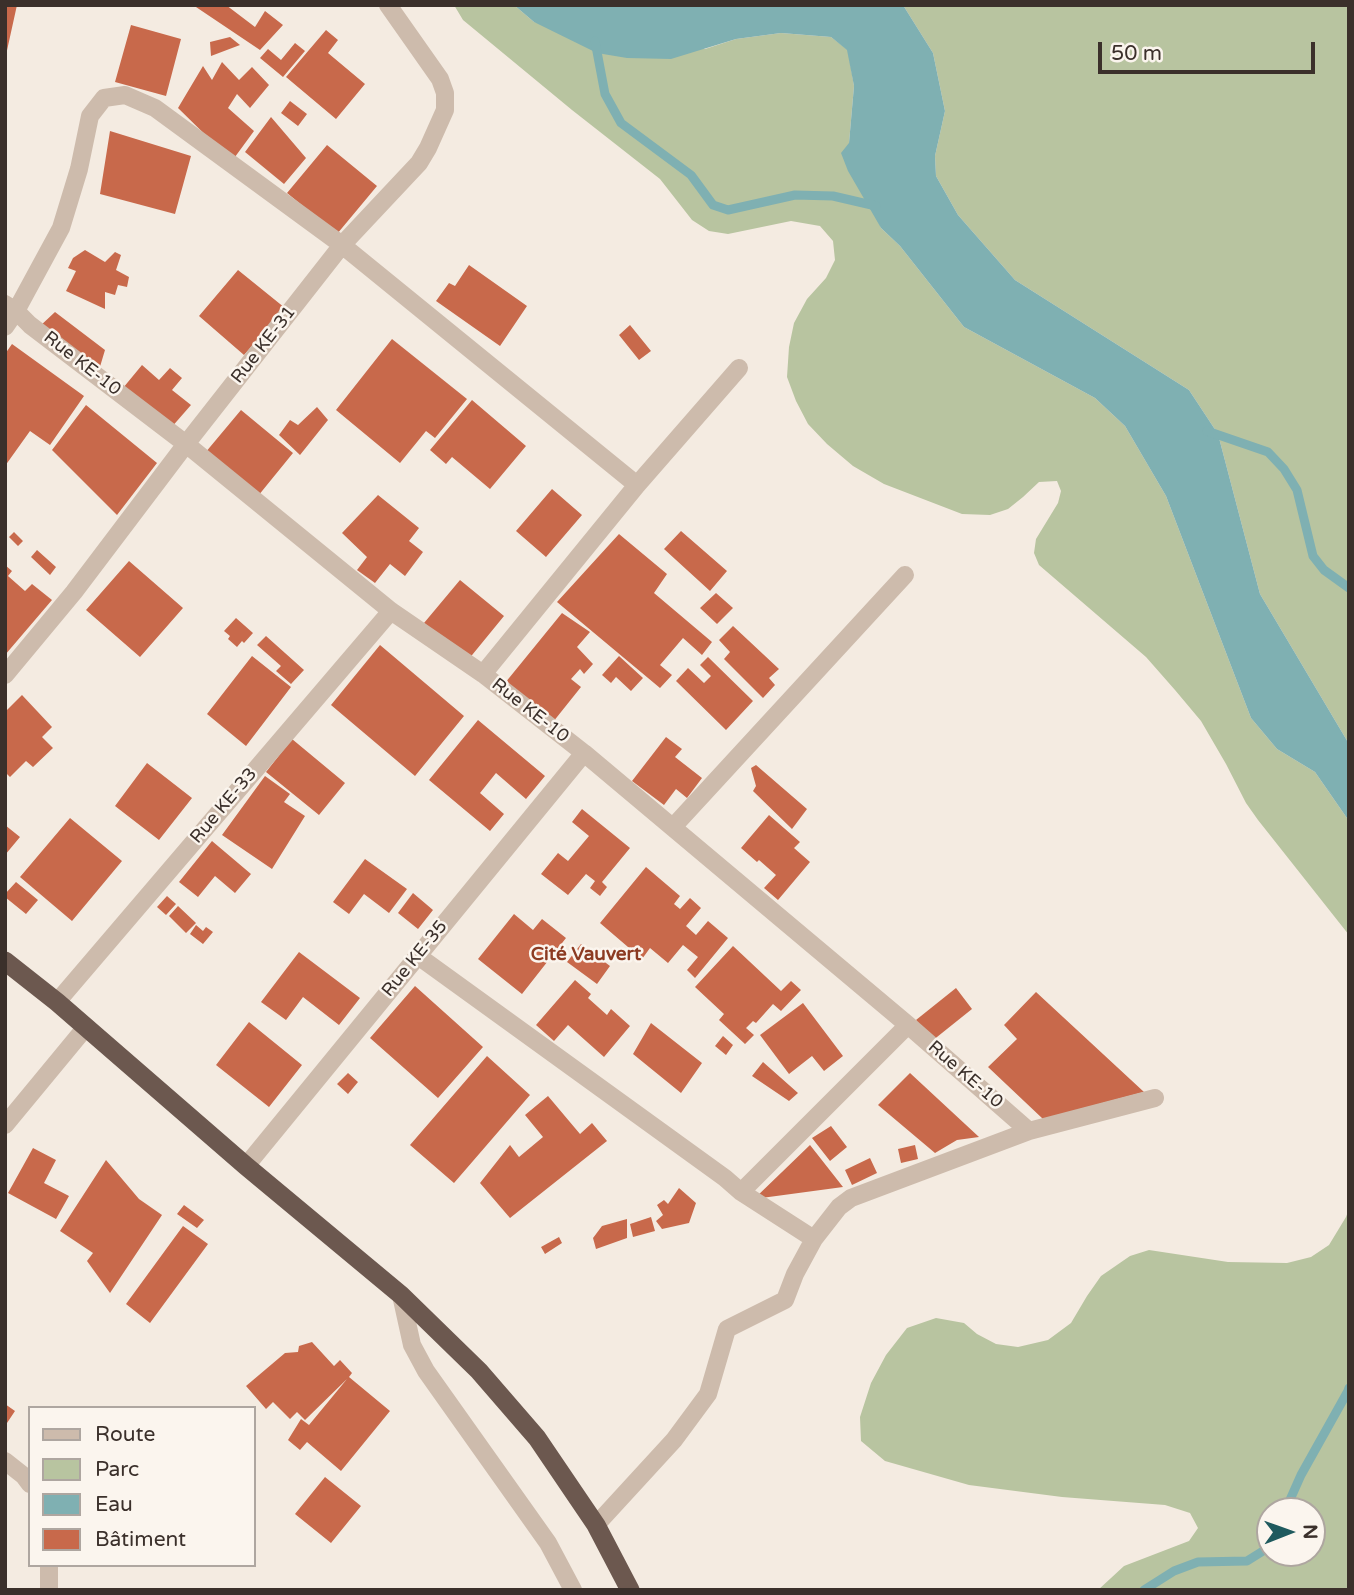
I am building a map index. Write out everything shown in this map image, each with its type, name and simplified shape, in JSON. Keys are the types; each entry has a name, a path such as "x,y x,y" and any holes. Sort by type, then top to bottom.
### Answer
{"highway":[{"path":"5,961 57,1002 401,1296 479,1371 537,1438 596,1525 631,1590"}],"street":[{"name":"Rue KE-31","path":"5,675 74,592 342,246 419,163 428,148 445,110 445,93 440,79 388,5"},
{"path":"5,327 11,307 61,228 79,169 90,116 104,98 125,95 155,108 342,246 637,485"},
{"name":"Rue KE-10","path":"11,307 30,325 186,444 391,611 483,674 584,753 908,1025 1029,1131"},
{"path":"483,674 637,485 739,369"},
{"path":"673,827 905,575"},
{"name":"Rue KE-33","path":"57,1002 391,611"},
{"name":"Rue KE-35","path":"246,1166 584,753"},
{"path":"418,956 741,1192 814,1239"},
{"path":"741,1192 908,1025"},
{"path":"5,1125 86,1027"},
{"path":"596,1525 674,1440 708,1394 727,1329 785,1300 814,1239 839,1207 851,1198 1029,1131 1155,1098"},
{"path":"401,1296 412,1345 426,1371 548,1544 573,1590"},
{"path":"5,1461 28,1482"},
{"path":"49,1590 50,1567"}],"green space":[{"path":"454,5 514,5 534,22 705,49 736,39 781,33 831,37 848,50 854,86 849,143 881,228 900,246 964,327 1095,398 1125,426 1166,496 1251,718 1277,749 1315,772 1349,821 1349,935 1246,803 1201,721 1146,657 1039,565 1034,553 1036,539 1058,503 1061,491 1057,481 1039,482 1008,509 990,515 962,514 884,484 853,466 808,424 787,377 794,323 807,299 826,278 835,260 833,241 820,226 791,221 728,234 709,231 692,220 660,179 463,20"},
{"path":"903,5 1349,5 1349,744 1260,594 1218,434 1189,390 1015,280 958,215 936,176 935,156 945,111 933,53"},
{"path":"1349,1209 1349,1590 1098,1590 1124,1566 1189,1541 1198,1528 1190,1513 1165,1505 1062,1497 969,1485 885,1461 861,1441 860,1417 871,1383 886,1355 907,1328 936,1318 964,1323 996,1344 1018,1347 1048,1340 1071,1323 1101,1276 1130,1256 1149,1250 1228,1262 1287,1263 1311,1257 1329,1245"}],"water":[{"path":"514,5 903,5 933,53 945,111 935,156 936,176 958,215 1015,280 1189,390 1218,434 1260,594 1349,744 1349,821 1315,772 1277,749 1251,718 1166,496 1125,426 1095,398 964,327 900,246 881,228 848,171 841,153 849,143 854,86 847,50 831,37 781,33 736,39 671,59 627,58 597,53 534,22"}],"building":[{"path":"5,5 17,5 6,55 5,55"},
{"path":"193,5 226,5 255,27 265,11 283,25 260,50"},
{"path":"131,25 181,39 166,96 115,82"},
{"path":"326,30 338,40 328,53 365,84 336,119 286,77"},
{"path":"230,37 240,45 211,56 210,42"},
{"path":"295,43 305,51 283,77 260,58 268,49 281,60"},
{"path":"222,62 239,80 252,67 269,85 250,108 237,94 228,108 254,131 232,161 178,108 203,66 212,80"},
{"path":"290,101 307,114 298,126 281,113"},
{"path":"271,117 306,158 284,184 245,152"},
{"path":"110,131 191,156 175,214 100,194"},
{"path":"327,145 377,186 337,234 287,193"},
{"path":"85,250 105,262 115,252 121,255 116,270 129,277 127,287 118,285 115,295 105,292 105,309 66,291 76,271 68,268 73,258"},
{"path":"469,265 527,306 500,346 436,301 449,283 455,286"},
{"path":"238,270 285,308 244,355 199,316"},
{"path":"55,312 105,350 99,370 39,327"},
{"path":"630,325 651,351 639,360 619,335"},
{"path":"392,339 467,399 435,438 426,431 400,463 336,410"},
{"path":"12,344 84,396 50,445 30,431 5,466 5,354"},
{"path":"142,365 159,380 170,368 182,378 172,390 191,405 170,429 123,388"},
{"path":"472,400 526,446 490,489 452,457 446,464 430,450"},
{"path":"86,405 157,463 117,515 52,450"},
{"path":"317,407 328,420 300,455 279,435 290,420 298,425"},
{"path":"241,410 293,453 258,496 205,453"},
{"path":"552,489 582,515 546,557 516,531"},
{"path":"378,495 419,528 409,541 423,552 405,576 390,564 375,583 357,570 367,557 342,533"},
{"path":"681,531 727,571 710,591 664,549"},
{"path":"14,532 23,541 18,546 9,537"},
{"path":"619,534 667,574 654,593 712,642 702,655 683,638 660,665 672,675 660,688 557,602"},
{"path":"37,550 56,567 50,575 31,557"},
{"path":"129,561 183,608 140,657 86,610"},
{"path":"5,565 12,571 8,576 25,591 32,584 52,600 5,655"},
{"path":"460,580 504,616 468,660 424,623"},
{"path":"716,593 733,608 717,624 700,608"},
{"path":"562,613 590,632 577,647 593,664 584,674 580,669 571,679 581,687 553,722 505,683"},
{"path":"236,618 253,633 237,647 224,631"},
{"path":"733,626 779,669 769,678 775,685 763,698 724,659 730,652 719,640"},
{"path":"266,636 304,670 291,684 276,671 281,666 257,645"},
{"path":"380,645 464,716 415,776 331,705"},
{"path":"252,656 291,687 246,746 207,714"},
{"path":"619,656 643,678 631,691 616,677 611,683 602,675"},
{"path":"708,657 753,701 726,730 676,681 688,668 704,683 711,676 700,665"},
{"path":"22,695 52,727 42,737 53,748 33,767 26,761 10,777 5,772 5,712"},
{"path":"478,720 545,776 526,799 496,773 480,793 504,814 490,831 429,780"},
{"path":"666,737 682,749 675,757 702,778 687,798 676,789 664,805 632,781"},
{"path":"292,739 345,783 319,815 266,772"},
{"path":"147,763 192,798 159,840 115,806"},
{"path":"756,765 807,809 792,829 753,791 756,786 751,768"},
{"path":"265,776 290,794 284,802 305,816 272,869 222,835"},
{"path":"582,809 630,848 602,882 607,887 600,896 590,888 595,881 586,874 568,895 541,874 558,853 568,861 589,836 572,822"},
{"path":"769,815 800,842 794,848 810,862 778,900 764,888 776,875 741,848"},
{"path":"70,818 122,861 72,921 20,877"},
{"path":"5,825 20,837 5,855"},
{"path":"212,841 251,874 235,893 215,876 198,897 179,882"},
{"path":"365,859 407,889 389,913 364,894 349,914 333,902"},
{"path":"646,867 680,896 674,904 680,909 690,898 701,908 686,926 696,935 708,921 728,938 695,978 687,970 698,957 683,945 668,963 650,948 642,959 600,923"},
{"path":"16,882 38,900 26,914 5,897"},
{"path":"413,893 433,910 418,929 398,913"},
{"path":"167,896 176,904 166,915 157,907"},
{"path":"178,906 196,923 186,933 169,916"},
{"path":"514,914 533,930 542,919 566,938 522,994 478,959"},
{"path":"196,925 203,931 206,927 213,932 203,944 190,934"},
{"path":"581,944 610,966 597,984 567,962"},
{"path":"733,946 781,991 791,981 801,990 781,1011 773,1004 756,1023 753,1021 746,1028 754,1035 745,1044 719,1020 724,1014 695,987"},
{"path":"299,952 360,998 339,1025 303,997 286,1020 261,1002"},
{"path":"575,980 591,994 588,998 607,1015 611,1009 630,1026 604,1057 568,1025 554,1041 536,1025"},
{"path":"415,986 483,1047 438,1098 370,1038"},
{"path":"956,988 972,1009 932,1041 916,1020"},
{"path":"1036,992 1144,1092 1043,1119 988,1067 1017,1039 1004,1025"},
{"path":"803,1003 843,1056 824,1071 812,1056 789,1074 760,1035"},
{"path":"249,1022 302,1065 269,1107 216,1065"},
{"path":"651,1023 702,1063 681,1093 633,1054"},
{"path":"723,1036 733,1045 726,1055 715,1046"},
{"path":"487,1056 530,1095 454,1183 410,1145"},
{"path":"763,1062 798,1093 789,1101 752,1076"},
{"path":"348,1073 358,1082 348,1094 337,1084"},
{"path":"910,1073 979,1137 957,1140 935,1153 878,1105"},
{"path":"548,1096 580,1134 592,1123 607,1141 510,1218 480,1183 510,1145 519,1157 543,1137 525,1115"},
{"path":"831,1126 847,1147 830,1161 812,1138"},
{"path":"810,1145 843,1187 754,1199"},
{"path":"915,1145 918,1159 901,1163 898,1149"},
{"path":"33,1148 56,1160 44,1183 69,1196 56,1219 8,1193"},
{"path":"870,1158 877,1173 852,1185 845,1170"},
{"path":"106,1160 139,1199 162,1215 110,1293 87,1261 93,1253 60,1231"},
{"path":"679,1188 696,1203 689,1223 662,1229 656,1221 663,1215 657,1205 664,1200 668,1204"},
{"path":"184,1205 204,1220 197,1228 177,1214"},
{"path":"651,1217 655,1231 633,1237 630,1224"},
{"path":"627,1219 627,1238 596,1249 593,1238 602,1226"},
{"path":"183,1226 208,1244 150,1323 126,1304"},
{"path":"559,1237 562,1243 545,1254 541,1247"},
{"path":"312,1342 334,1366 340,1360 352,1373 349,1377 390,1411 341,1471 307,1442 300,1450 288,1440 301,1419 309,1425 347,1379 305,1420 297,1412 290,1419 273,1402 266,1409 246,1386 285,1353 298,1352 299,1346"},
{"path":"5,1404 15,1411 5,1426"},
{"path":"325,1477 361,1506 331,1543 295,1514"}],"waterway":[{"path":"595,41 605,94 621,123 691,175 713,205 728,210 795,195 833,196 876,206"},
{"path":"1207,431 1268,452 1284,469 1297,490 1313,556 1324,570 1349,588"},
{"path":"1291,1497 1349,1388"},
{"path":"1144,1590 1174,1571 1198,1562 1247,1561 1256,1555"}],"district":[{"name":"Cité Vauvert","path":"586,955"}]}
